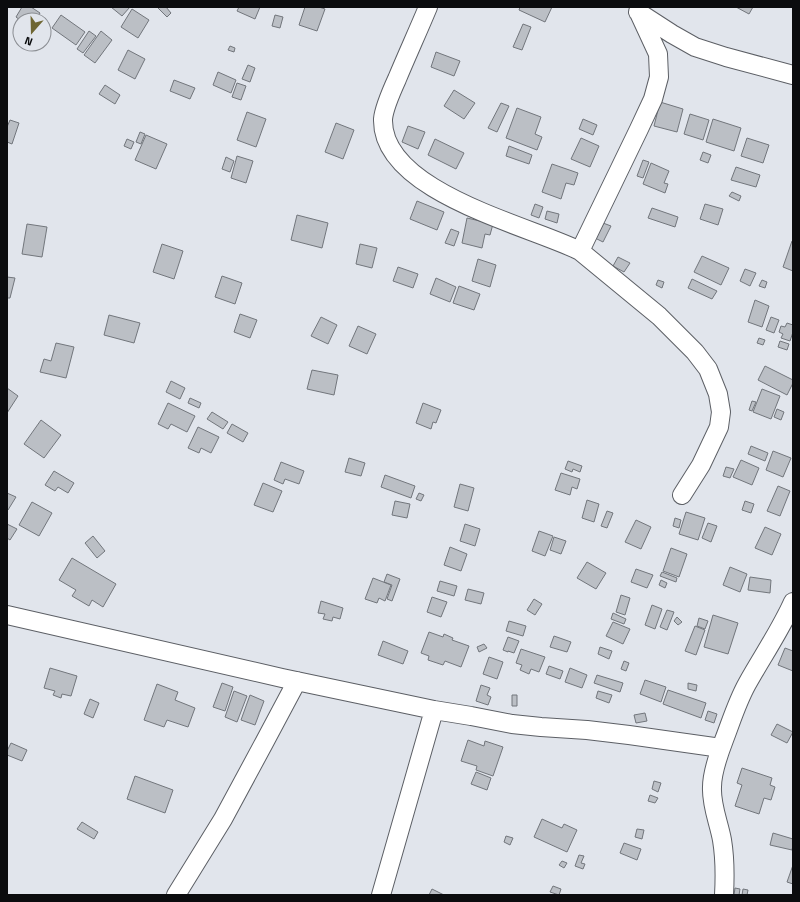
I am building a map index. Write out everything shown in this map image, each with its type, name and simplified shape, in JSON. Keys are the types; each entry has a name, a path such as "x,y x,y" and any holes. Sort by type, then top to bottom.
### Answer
{"street":[{"path":"428,7 389,97 383,118 384,133 390,148 401,164 425,183 445,195 488,214 564,243 580,251 659,316 695,352 708,369 718,394 721,412 719,428 701,465 682,495"},
{"path":"580,251 653,99 660,77 658,54 636,10"},
{"path":"636,10 695,47 793,75"},
{"path":"724,895 722,841 712,798 712,779 721,748 746,686 786,617 793,602"},
{"path":"7,615 297,681 434,710 512,724 588,730 721,748"},
{"path":"176,895 223,819 297,681"},
{"path":"382,895 434,710"}],"building":[{"path":"22,7 31,7 38,12 19,12"},
{"path":"111,7 130,7 122,16"},
{"path":"166,7 171,13 167,17 158,8"},
{"path":"239,7 260,7 255,19 237,11"},
{"path":"305,7 319,7 325,9 317,31 299,25"},
{"path":"520,7 552,7 545,22 519,10"},
{"path":"736,7 753,7 749,14"},
{"path":"132,9 149,20 138,38 121,27"},
{"path":"61,15 85,32 76,45 52,28"},
{"path":"275,15 283,17 280,28 272,26"},
{"path":"523,24 531,27 522,50 513,47"},
{"path":"89,31 96,36 83,53 77,49"},
{"path":"101,31 112,40 95,63 84,55"},
{"path":"230,46 235,48 234,52 228,50"},
{"path":"128,50 145,59 135,79 118,70"},
{"path":"436,52 460,61 454,76 431,67"},
{"path":"248,65 255,68 250,82 242,79"},
{"path":"218,72 236,80 231,93 213,85"},
{"path":"174,80 195,88 190,99 170,91"},
{"path":"237,83 246,86 241,100 232,97"},
{"path":"105,85 120,95 115,104 99,94"},
{"path":"454,90 475,103 464,119 444,106"},
{"path":"660,102 683,109 677,132 654,126"},
{"path":"501,103 509,106 497,132 488,128"},
{"path":"517,108 541,117 535,134 542,137 537,150 506,138"},
{"path":"247,112 266,119 256,147 237,140"},
{"path":"690,114 709,120 703,140 684,134"},
{"path":"583,119 597,125 593,135 579,129"},
{"path":"713,119 741,128 734,151 706,142"},
{"path":"10,120 19,123 12,144 7,142 7,127"},
{"path":"336,123 354,130 343,159 325,152"},
{"path":"408,126 425,132 418,149 402,142"},
{"path":"140,132 145,134 141,144 136,142"},
{"path":"146,135 167,144 156,169 135,160"},
{"path":"581,138 599,146 590,167 571,159"},
{"path":"747,138 769,145 763,163 741,156"},
{"path":"127,139 134,142 131,149 124,146"},
{"path":"435,139 464,153 456,169 428,155"},
{"path":"509,146 532,155 529,164 506,156"},
{"path":"703,152 711,155 708,163 700,160"},
{"path":"237,156 253,161 246,183 231,178"},
{"path":"226,157 234,161 230,172 222,169"},
{"path":"643,160 649,162 643,178 637,176"},
{"path":"651,163 669,171 664,183 668,184 665,193 643,184"},
{"path":"552,164 578,173 574,185 566,183 561,199 542,192"},
{"path":"736,167 760,175 756,187 731,180"},
{"path":"732,192 741,196 739,201 729,196"},
{"path":"417,201 444,212 437,230 410,219"},
{"path":"535,204 543,207 539,218 531,215"},
{"path":"705,204 723,209 718,225 700,219"},
{"path":"652,208 678,217 675,227 648,218"},
{"path":"547,211 559,214 557,223 545,219"},
{"path":"297,215 328,223 322,248 291,240"},
{"path":"467,218 493,224 490,235 485,234 482,248 462,243"},
{"path":"603,223 611,226 603,242 595,238"},
{"path":"27,224 47,227 42,257 22,254"},
{"path":"451,229 459,232 454,246 445,243"},
{"path":"792,241 793,242 793,271 783,267"},
{"path":"162,244 183,251 174,279 153,272"},
{"path":"360,244 377,248 372,268 356,264"},
{"path":"702,256 729,268 721,285 694,272"},
{"path":"618,257 630,263 624,272 613,266"},
{"path":"478,259 496,265 490,287 472,281"},
{"path":"398,267 418,274 413,288 393,281"},
{"path":"745,269 756,273 750,286 740,281"},
{"path":"222,276 242,283 235,304 215,297"},
{"path":"7,277 15,278 10,298 7,298"},
{"path":"436,278 456,287 450,302 430,294"},
{"path":"692,279 717,291 712,299 688,288"},
{"path":"658,280 664,282 662,288 656,285"},
{"path":"762,280 767,282 765,288 759,286"},
{"path":"459,286 480,294 474,310 453,303"},
{"path":"755,300 769,306 762,327 748,322"},
{"path":"240,314 257,320 250,338 234,332"},
{"path":"109,315 140,323 134,343 104,335"},
{"path":"321,317 337,325 328,344 311,336"},
{"path":"771,317 779,320 774,333 766,330"},
{"path":"787,323 793,325 793,332 790,341 781,338 783,334 779,332 781,326 785,327"},
{"path":"358,326 376,334 367,354 349,346"},
{"path":"759,338 765,340 763,345 757,343"},
{"path":"780,341 789,344 787,350 778,347"},
{"path":"56,343 74,347 66,378 40,372 44,359 51,361"},
{"path":"765,366 793,380 787,395 758,380"},
{"path":"312,370 338,375 334,395 307,389"},
{"path":"171,381 185,388 180,399 166,392"},
{"path":"7,388 18,396 7,413"},
{"path":"762,389 780,396 771,419 753,412"},
{"path":"190,398 201,403 199,408 188,403"},
{"path":"752,401 756,402 752,411 749,410"},
{"path":"168,403 195,416 187,432 171,424 168,429 158,424"},
{"path":"423,403 441,410 436,423 433,422 431,429 416,423"},
{"path":"777,409 784,412 781,420 774,417"},
{"path":"212,412 228,422 223,429 207,419"},
{"path":"41,420 61,435 44,458 24,444"},
{"path":"232,424 248,433 243,442 227,433"},
{"path":"198,427 219,437 211,453 201,448 199,453 188,448"},
{"path":"751,446 768,453 765,461 748,454"},
{"path":"773,451 791,458 783,477 766,470"},
{"path":"349,458 365,463 361,476 345,472"},
{"path":"741,460 759,468 752,485 733,477"},
{"path":"568,461 582,466 580,472 573,469 572,472 565,469"},
{"path":"281,462 304,471 299,484 285,479 283,484 274,480"},
{"path":"726,467 734,469 730,478 723,476"},
{"path":"54,471 74,483 68,493 58,487 55,491 45,485"},
{"path":"561,473 580,479 577,489 572,487 570,495 555,490"},
{"path":"385,475 415,486 411,498 381,487"},
{"path":"263,483 282,491 273,512 254,505"},
{"path":"460,484 474,488 468,511 454,507"},
{"path":"778,486 790,491 780,516 767,511"},
{"path":"7,493 16,497 8,510 7,509"},
{"path":"419,493 424,495 421,501 416,499"},
{"path":"587,500 599,504 594,522 582,518"},
{"path":"395,501 410,504 407,518 392,515"},
{"path":"745,501 754,504 751,513 742,510"},
{"path":"32,502 52,513 39,536 19,525"},
{"path":"607,511 613,513 607,528 601,526"},
{"path":"686,512 705,518 698,540 679,534"},
{"path":"675,518 681,520 679,528 673,526"},
{"path":"636,520 651,527 641,549 625,542"},
{"path":"708,523 717,526 711,542 702,538"},
{"path":"7,524 17,529 10,540 7,538"},
{"path":"465,524 480,529 475,546 460,541"},
{"path":"765,527 781,534 772,555 755,548"},
{"path":"539,531 553,536 545,556 532,551"},
{"path":"93,536 105,551 97,558 85,543"},
{"path":"554,537 566,541 561,554 550,550"},
{"path":"450,547 467,554 461,571 444,565"},
{"path":"671,548 687,554 679,577 663,571"},
{"path":"72,558 116,584 103,607 92,600 89,606 72,596 76,590 59,580"},
{"path":"587,562 606,573 596,589 577,578"},
{"path":"730,567 747,574 740,592 723,585"},
{"path":"636,569 653,575 647,588 631,582"},
{"path":"662,572 677,578 676,582 660,576"},
{"path":"387,574 400,579 392,601 387,599 392,585 384,582"},
{"path":"750,577 771,580 770,593 748,590"},
{"path":"373,578 391,585 385,601 379,598 377,603 365,599"},
{"path":"661,580 667,583 665,588 659,585"},
{"path":"440,581 457,586 454,596 437,591"},
{"path":"468,589 484,593 481,604 465,600"},
{"path":"621,595 630,598 625,615 616,612"},
{"path":"432,597 447,602 441,617 427,612"},
{"path":"534,599 542,604 535,615 527,610"},
{"path":"321,601 343,608 340,619 333,617 332,621 323,619 325,614 318,613"},
{"path":"652,605 662,609 655,629 645,625"},
{"path":"667,610 674,612 667,630 660,627"},
{"path":"613,613 626,619 624,624 611,619"},
{"path":"713,615 738,623 728,654 704,647"},
{"path":"677,617 682,622 678,625 674,621"},
{"path":"699,618 708,621 705,629 697,626"},
{"path":"509,621 526,626 523,636 506,631"},
{"path":"613,622 630,629 623,644 606,636"},
{"path":"695,626 705,630 696,655 685,651"},
{"path":"429,632 443,637 444,634 453,638 452,640 469,646 461,667 445,661 443,665 428,660 429,656 421,653"},
{"path":"554,636 571,642 567,652 550,647"},
{"path":"508,637 519,641 514,653 503,650"},
{"path":"383,641 408,651 403,664 378,655"},
{"path":"484,644 487,648 479,652 477,647"},
{"path":"600,647 612,651 609,659 598,654"},
{"path":"785,648 793,651 793,671 778,665"},
{"path":"521,649 545,657 539,672 531,669 529,674 520,670 522,665 516,663"},
{"path":"489,657 503,662 497,679 483,674"},
{"path":"624,661 629,663 626,671 621,669"},
{"path":"549,666 563,671 560,679 546,674"},
{"path":"50,668 77,676 71,696 62,694 61,698 53,695 55,691 44,688"},
{"path":"570,668 587,675 582,688 565,682"},
{"path":"597,675 623,683 620,692 594,683"},
{"path":"645,680 666,687 661,702 640,694"},
{"path":"222,683 233,687 225,711 213,707"},
{"path":"688,683 697,685 696,691 688,689"},
{"path":"157,684 178,692 175,700 195,708 188,727 167,720 164,727 144,720"},
{"path":"481,685 490,688 487,695 491,697 488,705 476,701"},
{"path":"668,690 706,703 701,718 663,704"},
{"path":"234,691 247,696 237,722 225,717"},
{"path":"598,691 612,695 609,703 596,698"},
{"path":"250,695 264,701 255,725 241,720"},
{"path":"512,695 517,695 517,706 512,706"},
{"path":"90,699 99,703 93,718 84,714"},
{"path":"708,711 717,714 714,723 705,720"},
{"path":"645,713 647,721 636,723 634,715"},
{"path":"777,724 793,732 787,743 771,735"},
{"path":"468,740 484,746 485,741 503,747 493,776 476,770 477,766 461,761"},
{"path":"11,743 27,750 22,761 7,755 7,751"},
{"path":"742,768 772,778 770,785 775,787 771,800 764,798 759,814 735,806 742,785 737,783"},
{"path":"476,772 491,778 487,790 471,784"},
{"path":"135,776 173,790 165,813 127,799"},
{"path":"654,781 661,783 658,792 652,789"},
{"path":"650,795 658,798 655,803 648,801"},
{"path":"542,819 562,828 564,824 577,830 567,852 534,837"},
{"path":"82,822 98,832 94,839 77,829"},
{"path":"637,829 644,830 642,839 635,837"},
{"path":"773,833 793,839 792,850 770,845"},
{"path":"506,836 513,838 510,845 504,842"},
{"path":"624,843 641,849 637,860 620,853"},
{"path":"579,855 584,856 581,863 585,864 583,869 575,866"},
{"path":"562,861 567,863 564,868 559,865"},
{"path":"793,865 793,884 787,882"},
{"path":"553,886 561,889 559,895 550,892"},
{"path":"735,888 740,889 739,895 734,895"},
{"path":"432,889 444,895 429,895"},
{"path":"743,889 748,890 747,895 742,895"}]}
